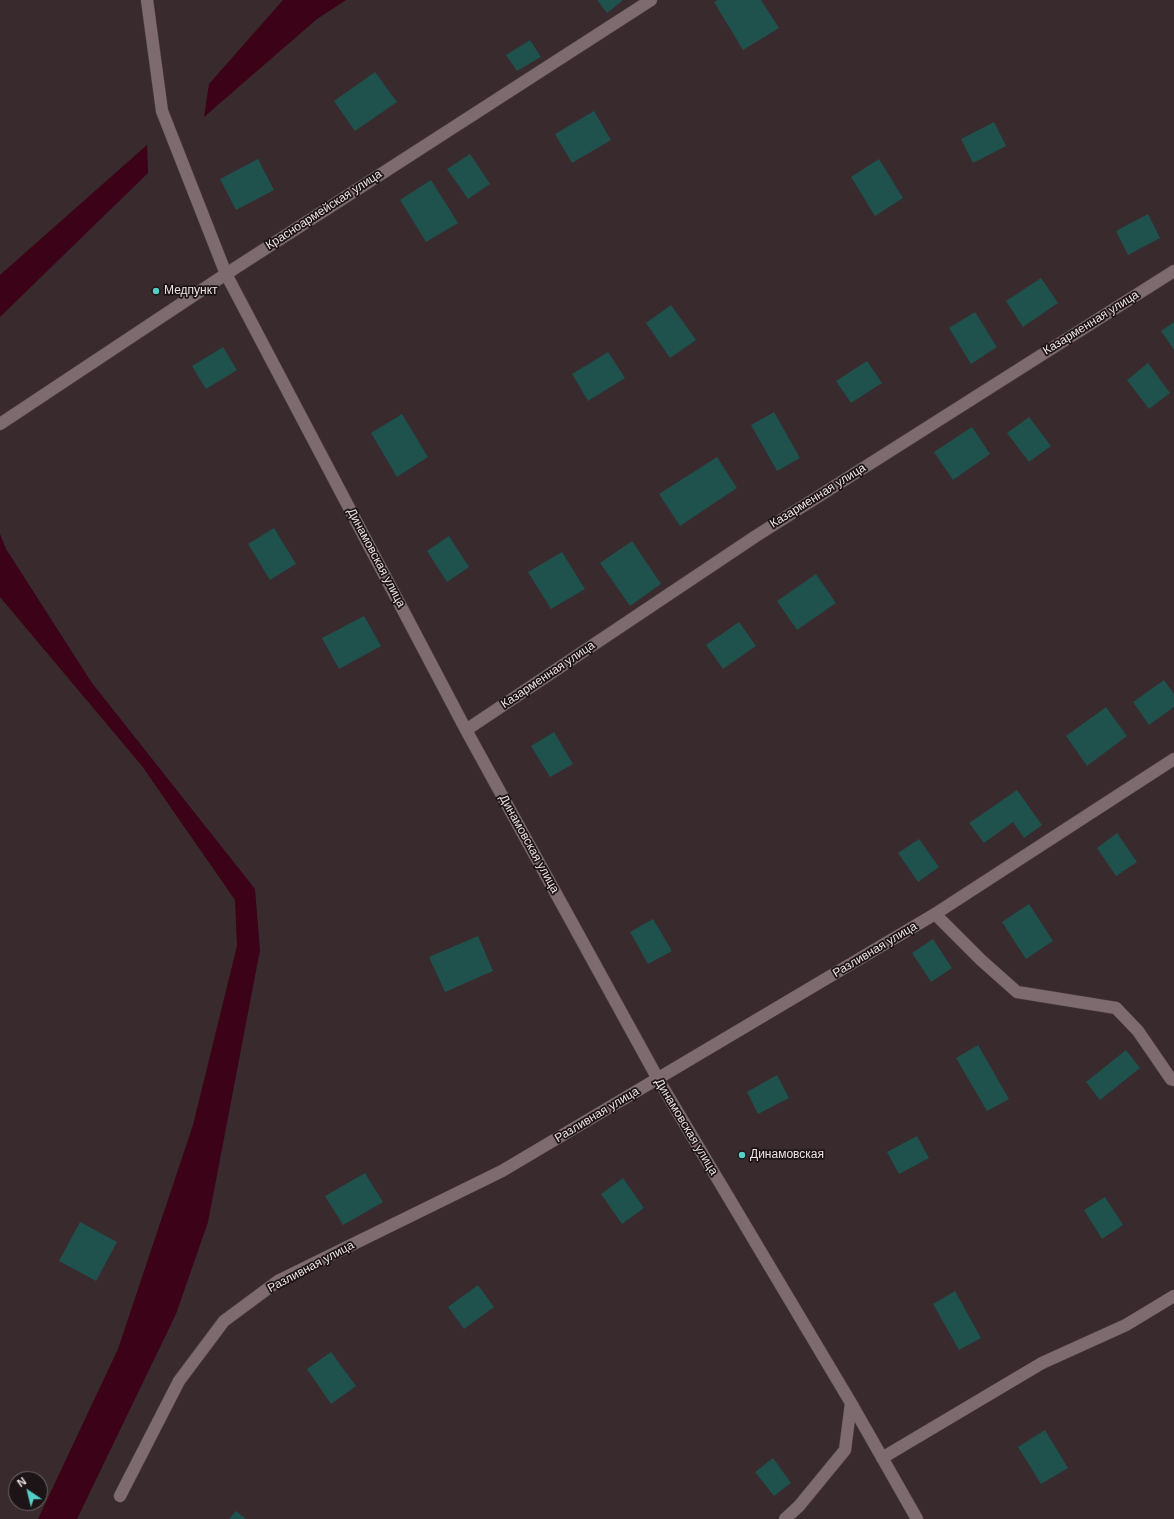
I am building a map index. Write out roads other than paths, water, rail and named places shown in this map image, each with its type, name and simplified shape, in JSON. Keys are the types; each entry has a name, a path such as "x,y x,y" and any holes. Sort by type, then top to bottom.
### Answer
{"street":[{"path":"139,0 162,110"},
{"path":"147,0 162,110"},
{"name":"Красноармейская улица","path":"0,424 226,274 651,0"},
{"name":"Динамовская улица","path":"162,110 226,274 466,730 658,1079 851,1403 918,1519"},
{"name":"Казарменная улица","path":"466,730 756,536 1174,271"},
{"name":"Разливная улица","path":"120,1496 179,1381 224,1321 278,1282 502,1171 936,914 1174,759"},
{"path":"936,914 981,960 1017,992 1116,1008 1138,1031 1171,1079 1174,1080"},
{"path":"882,1458 1042,1363 1126,1325 1174,1296"},
{"path":"785,1519 799,1506 845,1450 851,1403"}],"place":[{"name":"Медпункт","path":"156,291"},
{"name":"Динамовская","path":"742,1155"}]}
